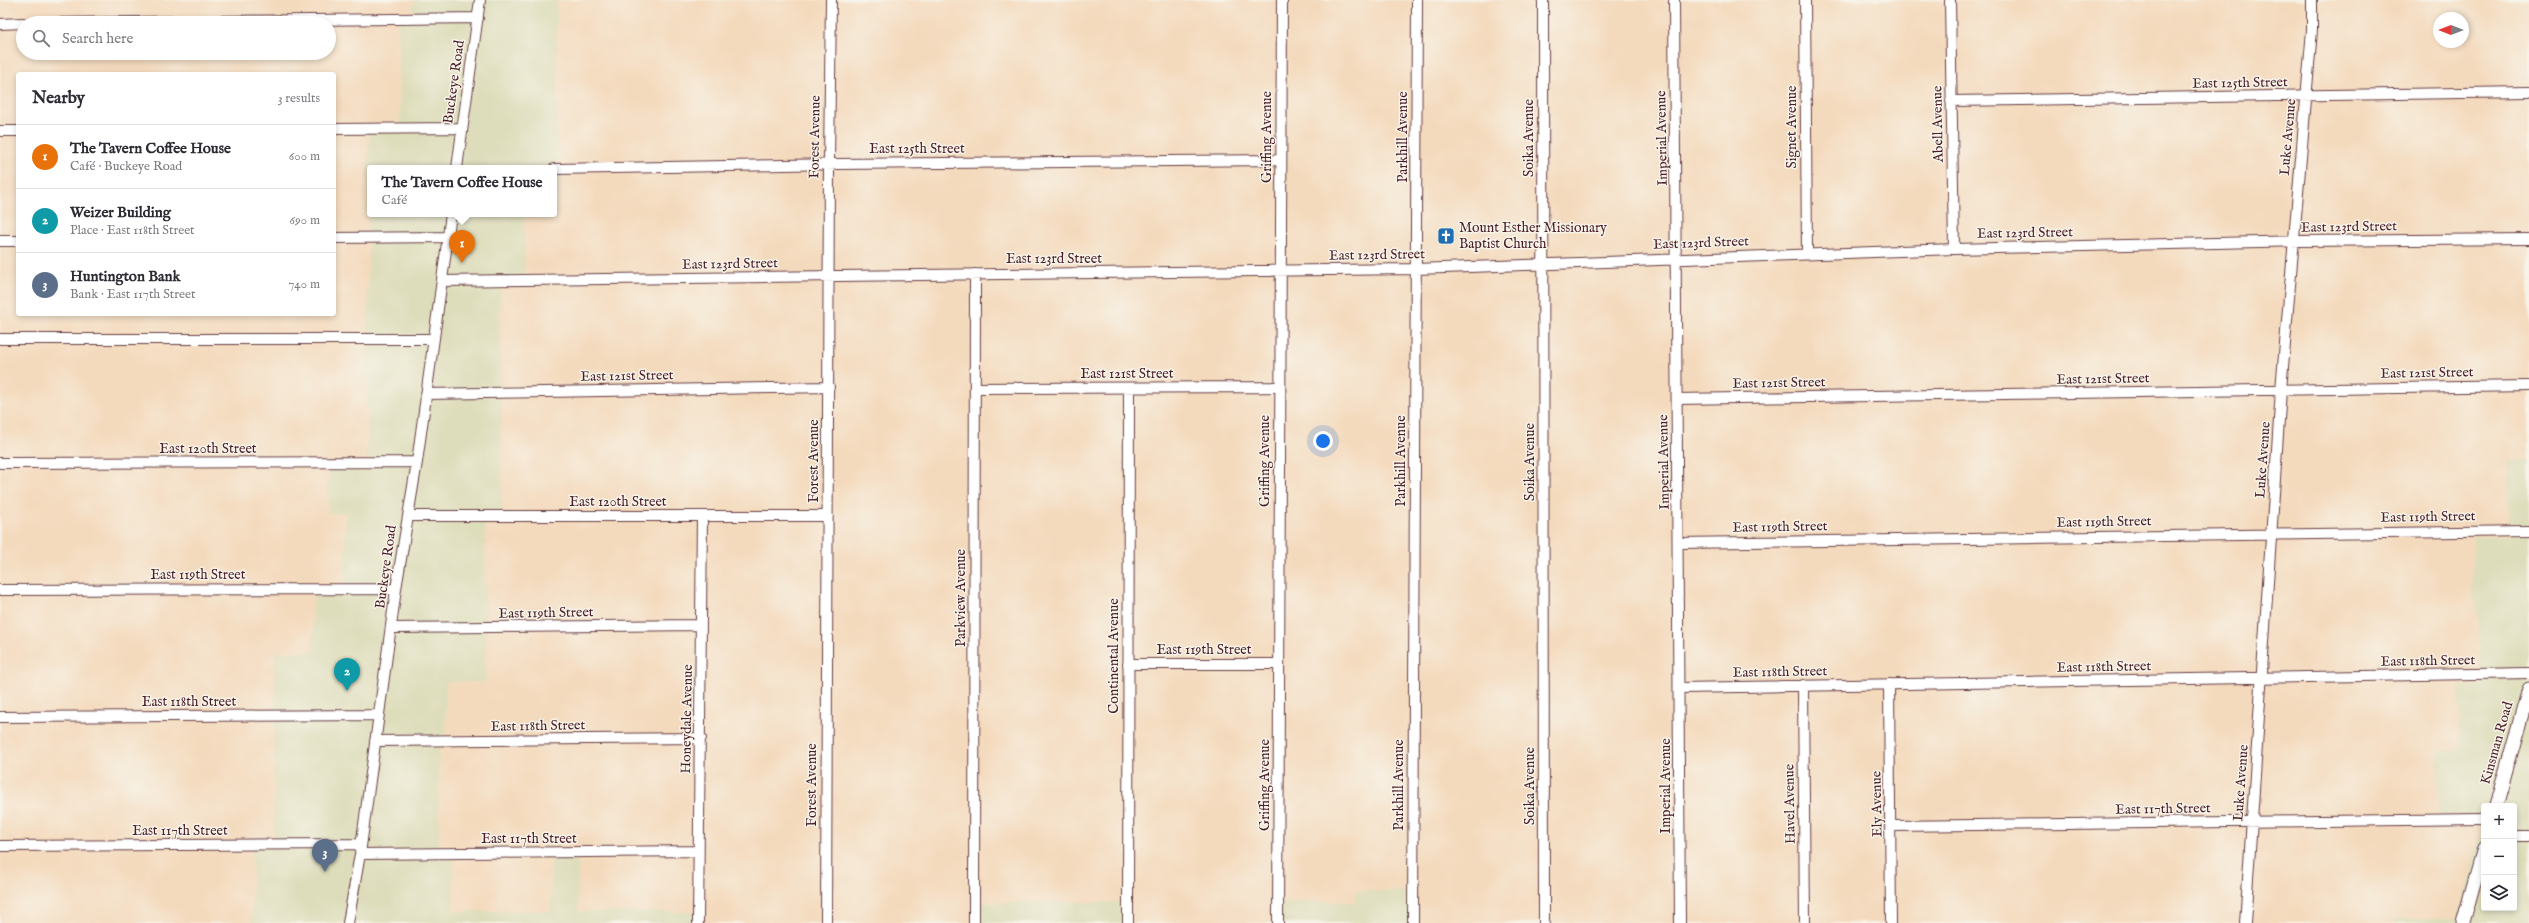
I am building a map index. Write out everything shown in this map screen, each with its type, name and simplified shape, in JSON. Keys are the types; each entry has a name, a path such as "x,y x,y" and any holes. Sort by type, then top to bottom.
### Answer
{"main road":[{"name":"Kinsman Road","path":"2497,803 2527,702 2529,689"},
{"path":"2464,923 2481,859"}],"street":[{"name":"Buckeye Road","path":"457,165 480,0"},
{"name":"Forest Avenue","path":"826,923 829,164 832,0"},
{"name":"Griffing Avenue","path":"1278,923 1279,387 1282,0"},
{"name":"Parkhill Avenue","path":"1413,923 1417,0"},
{"name":"Soika Avenue","path":"1543,0 1544,923"},
{"name":"Imperial Avenue","path":"1674,0 1680,688 1680,923"},
{"name":"Signet Avenue","path":"1805,0 1807,253"},
{"name":"Abell Avenue","path":"1950,0 1954,248"},
{"name":"Luke Avenue","path":"2245,923 2263,678 2281,390 2305,95 2312,30 2312,0"},
{"path":"336,20 478,18"},
{"path":"0,24 16,23"},
{"name":"East 125th Street","path":"1951,101 2529,92"},
{"path":"336,129 462,128"},
{"path":"0,131 16,131"},
{"name":"East 125th Street","path":"557,169 829,164 1280,160"},
{"name":"Buckeye Road","path":"348,923 392,628 396,589 417,462 451,217"},
{"path":"336,238 448,237"},
{"name":"East 123rd Street","path":"442,281 1416,269 1954,248 2293,241 2529,239"},
{"path":"0,241 16,241"},
{"name":"Parkview Avenue","path":"974,923 975,274"},
{"path":"0,339 434,339"},
{"name":"East 121st Street","path":"1677,399 2529,386"},
{"name":"East 121st Street","path":"426,394 829,387"},
{"name":"East 121st Street","path":"975,388 1279,387"},
{"name":"Continental Avenue","path":"1128,923 1129,388"},
{"name":"East 120th Street","path":"0,463 417,462"},
{"name":"East 120th Street","path":"408,516 828,516"},
{"name":"Honeydale Avenue","path":"698,923 702,516"},
{"name":"East 119th Street","path":"1679,543 2529,530"},
{"name":"East 119th Street","path":"0,590 396,589"},
{"name":"East 119th Street","path":"392,628 701,625"},
{"name":"East 119th Street","path":"1128,664 1279,664"},
{"name":"East 118th Street","path":"1680,688 2529,673"},
{"name":"Ely Avenue","path":"1889,684 1891,923"},
{"name":"Havel Avenue","path":"1803,685 1805,923"},
{"name":"East 118th Street","path":"0,717 379,715"},
{"name":"East 118th Street","path":"375,741 701,738"},
{"name":"East 117th Street","path":"1891,826 2481,819"},
{"path":"2517,836 2529,836"},
{"name":"East 117th Street","path":"0,846 698,851"}],"shaded area":[{"path":"413,0 557,0 557,165 369,165 369,128 400,128 398,19 413,18"},
{"path":"368,217 524,217 525,280 500,281 502,516 485,516 486,682 446,682 446,741 439,741 439,853 453,853 453,911 551,911 551,852 578,852 578,912 698,912 698,923 252,923 252,845 274,844 275,652 313,652 313,589 345,589 346,513 328,513 328,463 367,462"},
{"path":"2529,460 2529,923 2395,923 2395,919 2457,918 2481,830 2481,911 2517,911 2517,803 2481,803 2481,823 2438,824 2438,750 2459,749 2460,686 2481,686 2479,620 2473,598 2473,536 2508,535 2508,461"},
{"path":"1355,891 1413,891 1413,923 1278,923 1279,902 1355,902"},
{"path":"1128,902 1128,923 974,923 974,903"}],"place":[{"name":"Mount Esther Missionary Baptist Church","path":"1446,236"},
{"name":"The Tavern Coffee House","path":"462,263"},
{"name":"Weizer Building","path":"347,691"},
{"name":"Huntington Bank","path":"325,872"}]}
